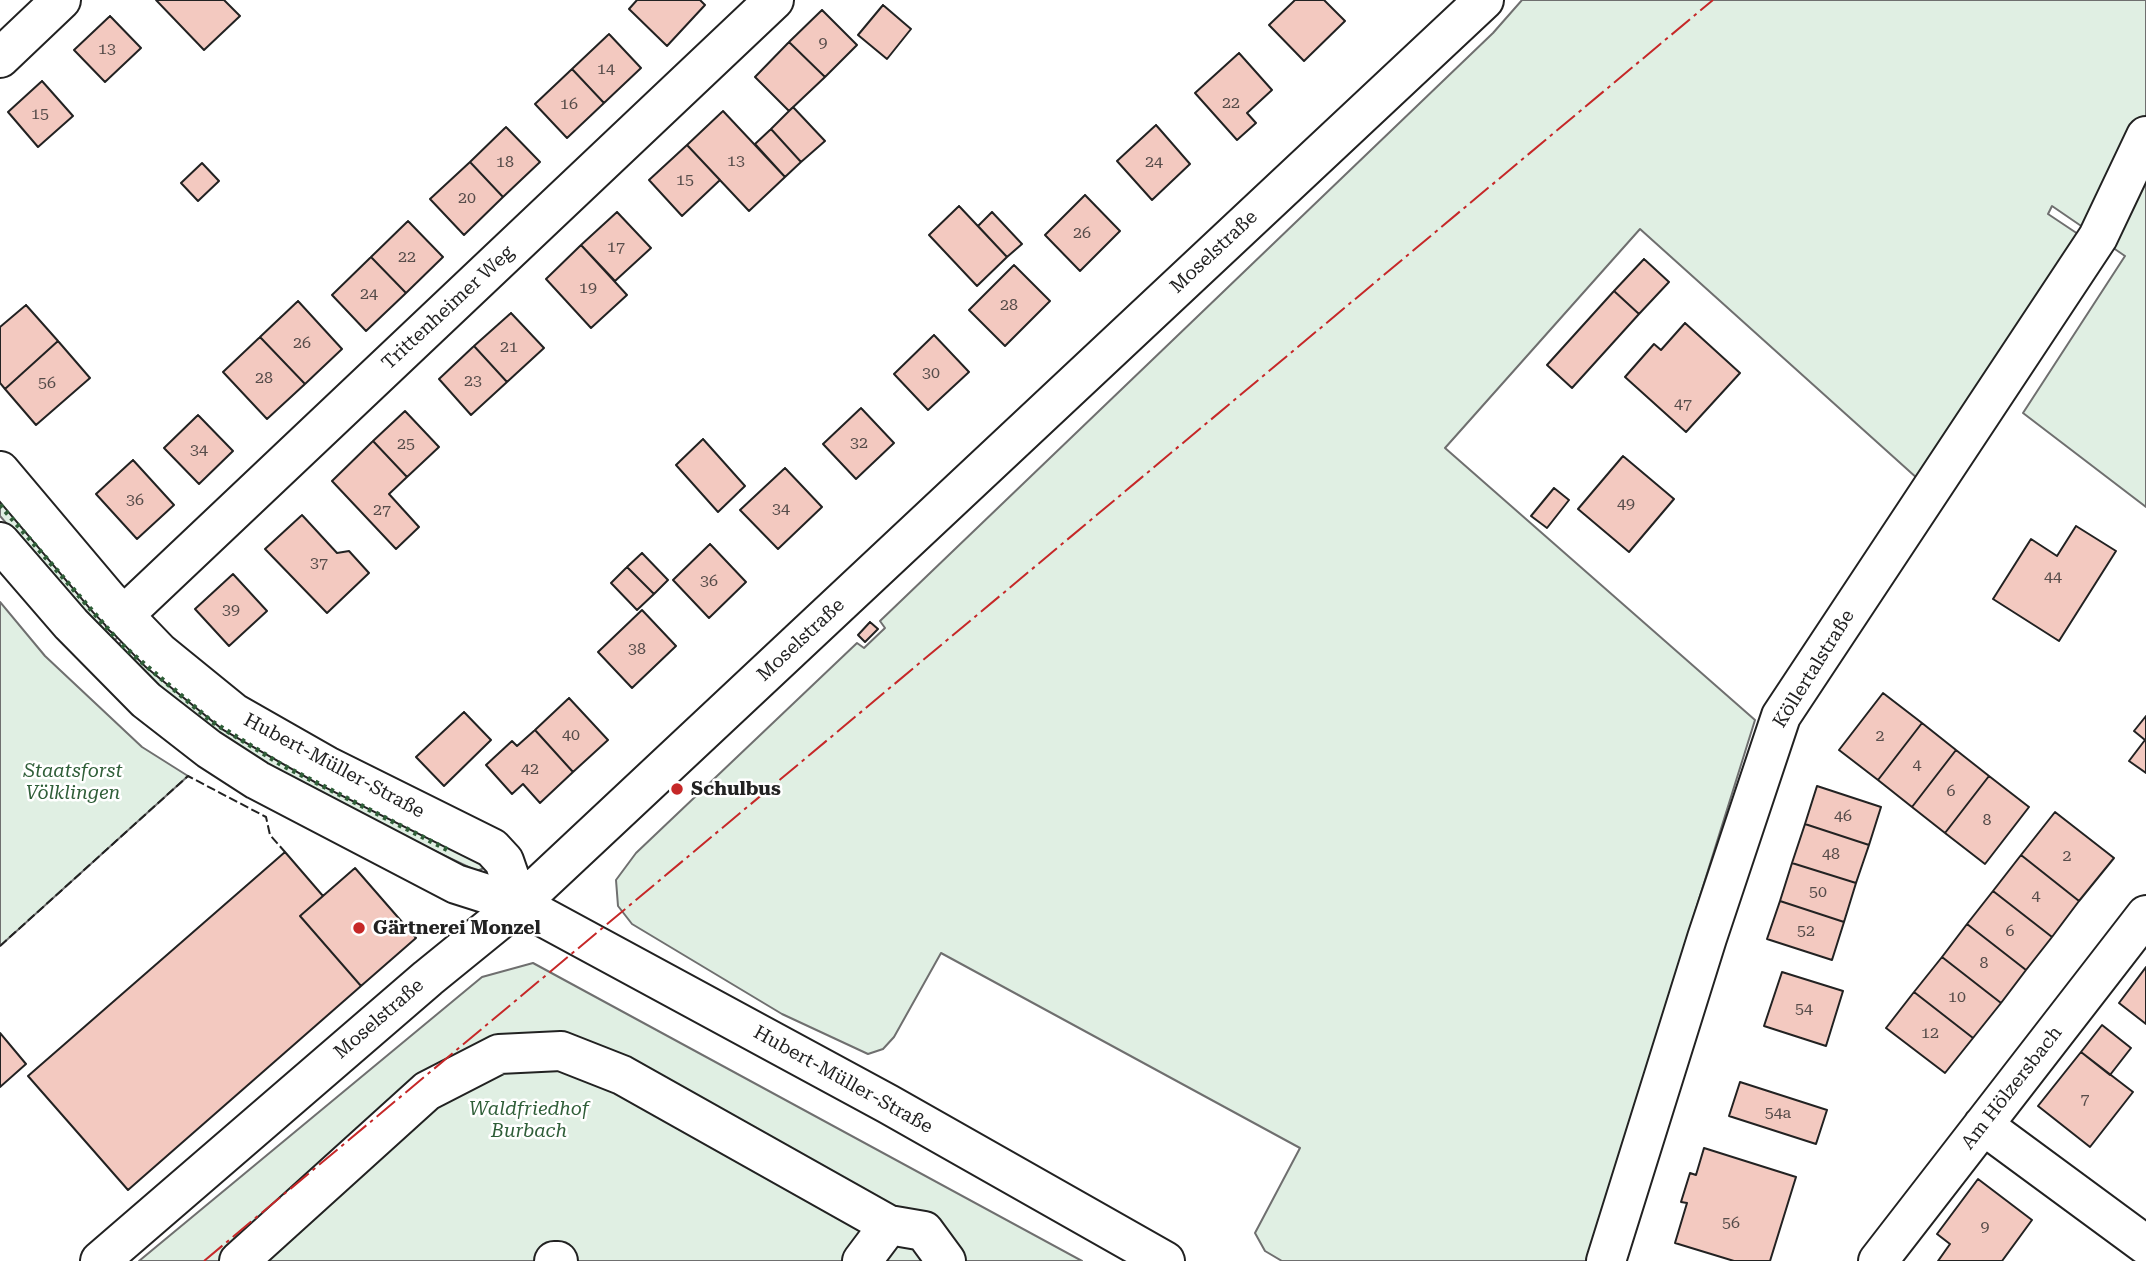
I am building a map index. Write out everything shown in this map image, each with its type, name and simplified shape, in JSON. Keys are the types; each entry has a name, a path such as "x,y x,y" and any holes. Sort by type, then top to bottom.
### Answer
{"street":[{"path":"0,58 61,0"},
{"name":"Trittenheimer Weg","path":"123,616 774,0"},
{"name":"Moselstraße","path":"100,1261 428,978 519,904 1484,0"},
{"name":"Köllertalstraße","path":"1606,1261 1695,976 1781,716 2098,237 2146,136"},
{"name":"Hubert-Müller-Straße","path":"0,471 123,616 159,652 234,713 327,766 492,848 504,861 519,904"},
{"name":"Hubert-Müller-Straße","path":"0,542 102,658 146,700 209,749 257,780 456,884 519,904 888,1104 1165,1261"},
{"name":"Am Hölzersbach","path":"1878,1261 2146,915"},
{"path":"239,1261 426,1091 499,1054 561,1051 622,1075 889,1225 924,1231 946,1261"},
{"path":"1983,1125 2146,1245"},
{"path":"862,1261 889,1225"}],"green space":[{"path":"1522,0 2146,0 2146,507 2023,413 2125,256 2052,206 2048,214 2078,234 1918,479 1640,229 1445,448 1755,720 1586,1261 1282,1261 1265,1251 1255,1233 1300,1148 941,953 894,1037 883,1049 868,1054 782,1014 632,924 618,906 616,880 636,853 857,643 864,648 885,628 880,621 1493,33"},
{"path":"0,491 123,633 110,644 0,516"},
{"name":"Staatsforst Völklingen","path":"0,602 45,656 142,747 188,776 0,946"},
{"path":"126,638 484,861 484,868 477,871 350,811 218,735 114,648"},
{"name":"Waldfriedhof Burbach","path":"533,963 1082,1261 139,1261 482,977"}],"building":[{"path":"156,0 224,0 240,16 204,50"},
{"path":"637,0 700,0 705,5 667,46 629,9"},
{"path":"1295,0 1324,0 1345,21 1304,61 1269,25"},
{"path":"883,5 911,29 887,59 858,35"},
{"path":"822,10 857,45 825,77 789,42"},
{"path":"110,16 141,48 105,82 74,50"},
{"path":"609,34 641,68 604,103 572,69"},
{"path":"789,42 825,77 789,111 755,77"},
{"path":"1239,53 1272,90 1247,113 1256,123 1237,140 1195,93"},
{"path":"572,69 604,103 567,138 535,104"},
{"path":"42,81 73,116 38,147 8,112"},
{"path":"793,107 825,141 801,162 771,129"},
{"path":"723,111 785,177 749,211 687,145"},
{"path":"1156,125 1190,164 1152,200 1117,161"},
{"path":"506,127 540,162 503,197 470,162"},
{"path":"771,129 801,162 785,177 755,144"},
{"path":"687,145 720,180 682,216 649,180"},
{"path":"470,162 503,197 464,235 430,199"},
{"path":"202,163 219,181 198,201 181,183"},
{"path":"1085,195 1120,231 1080,271 1045,235"},
{"path":"959,206 1007,257 977,286 929,235"},
{"path":"617,212 651,248 615,281 581,245"},
{"path":"992,212 1022,244 1007,257 978,226"},
{"path":"408,221 443,257 406,293 371,257"},
{"path":"581,245 627,295 591,328 546,279"},
{"path":"371,257 406,293 366,331 332,295"},
{"path":"1644,259 1669,282 1639,314 1614,291"},
{"path":"1014,265 1050,301 1005,346 969,310"},
{"path":"1614,291 1639,314 1572,388 1547,365"},
{"path":"298,301 342,349 305,384 260,337"},
{"path":"26,305 58,341 5,389 0,383 0,327"},
{"path":"511,313 544,348 507,382 474,346"},
{"path":"1685,323 1740,373 1686,432 1625,377 1654,344 1661,350"},
{"path":"934,335 969,372 928,410 894,374"},
{"path":"260,337 305,384 267,419 223,372"},
{"path":"58,341 90,378 36,425 5,389"},
{"path":"474,346 507,382 471,415 439,379"},
{"path":"861,408 894,443 856,479 823,444"},
{"path":"405,411 439,447 407,477 373,441"},
{"path":"198,415 233,451 199,484 164,448"},
{"path":"703,439 745,486 718,512 676,465"},
{"path":"373,441 407,477 389,494 419,527 396,549 332,481"},
{"path":"1623,456 1674,499 1629,552 1578,509"},
{"path":"133,460 174,505 137,539 96,494"},
{"path":"785,468 822,507 778,549 740,510"},
{"path":"1554,488 1569,500 1547,528 1531,516"},
{"path":"302,515 337,553 349,551 369,573 327,613 265,549"},
{"path":"2076,526 2116,551 2059,641 1993,599 2031,539 2057,556"},
{"path":"710,544 746,582 709,618 673,580"},
{"path":"642,553 668,580 654,594 627,567"},
{"path":"627,567 654,594 637,610 611,583"},
{"path":"233,574 267,611 229,646 195,609"},
{"path":"642,610 676,646 632,688 598,652"},
{"path":"870,622 878,629 865,642 858,635"},
{"path":"1883,693 1922,723 1878,780 1839,750"},
{"path":"569,698 608,740 573,772 535,730"},
{"path":"464,712 491,740 444,786 416,757"},
{"path":"2146,716 2146,773 2129,761 2145,740 2134,731"},
{"path":"1922,723 1956,750 1912,807 1878,780"},
{"path":"535,730 573,772 540,803 523,784 512,794 486,765 512,741 517,746"},
{"path":"1956,750 1989,776 1945,833 1912,807"},
{"path":"1989,776 2029,807 1985,864 1945,833"},
{"path":"1817,786 1881,807 1869,845 1805,824"},
{"path":"2055,812 2114,858 2079,901 2021,855"},
{"path":"1805,824 1869,845 1856,883 1792,863"},
{"path":"285,852 323,896 300,916 361,986 128,1190 28,1076"},
{"path":"2021,855 2079,901 2052,937 1993,891"},
{"path":"1792,863 1856,883 1844,922 1780,901"},
{"name":"Gärtnerei Monzel","path":"355,868 416,938 361,986 300,916"},
{"path":"1993,891 2052,937 2026,970 1967,924"},
{"path":"1780,901 1844,922 1832,960 1767,939"},
{"path":"1967,924 2026,970 2001,1003 1942,957"},
{"path":"1942,957 2001,1003 1973,1038 1914,992"},
{"path":"2146,967 2146,1024 2119,1003"},
{"path":"1782,972 1843,991 1826,1046 1764,1026"},
{"path":"1914,992 1973,1038 1945,1073 1886,1028"},
{"path":"2102,1025 2131,1048 2110,1075 2081,1052"},
{"path":"0,1033 26,1064 0,1087"},
{"path":"2081,1052 2133,1092 2090,1147 2038,1106"},
{"path":"1740,1082 1827,1110 1816,1144 1729,1116"},
{"path":"1704,1148 1796,1177 1770,1261 1734,1261 1675,1243 1687,1203 1681,1202 1690,1173 1696,1175"},
{"path":"1978,1179 2032,1220 2002,1261 1938,1261 1950,1244 1937,1234"}],"hedge":[{"path":"0,505 114,636"},
{"path":"122,645 211,721 282,765 450,851"}],"fence":[{"path":"0,946 188,776 266,817 270,835 285,852"}],"power":[{"path":"204,1261 1713,0"}],"place":[{"name":"Schulbus","path":"677,789"},
{"name":"Gärtnerei Monzel","path":"359,928"}]}
